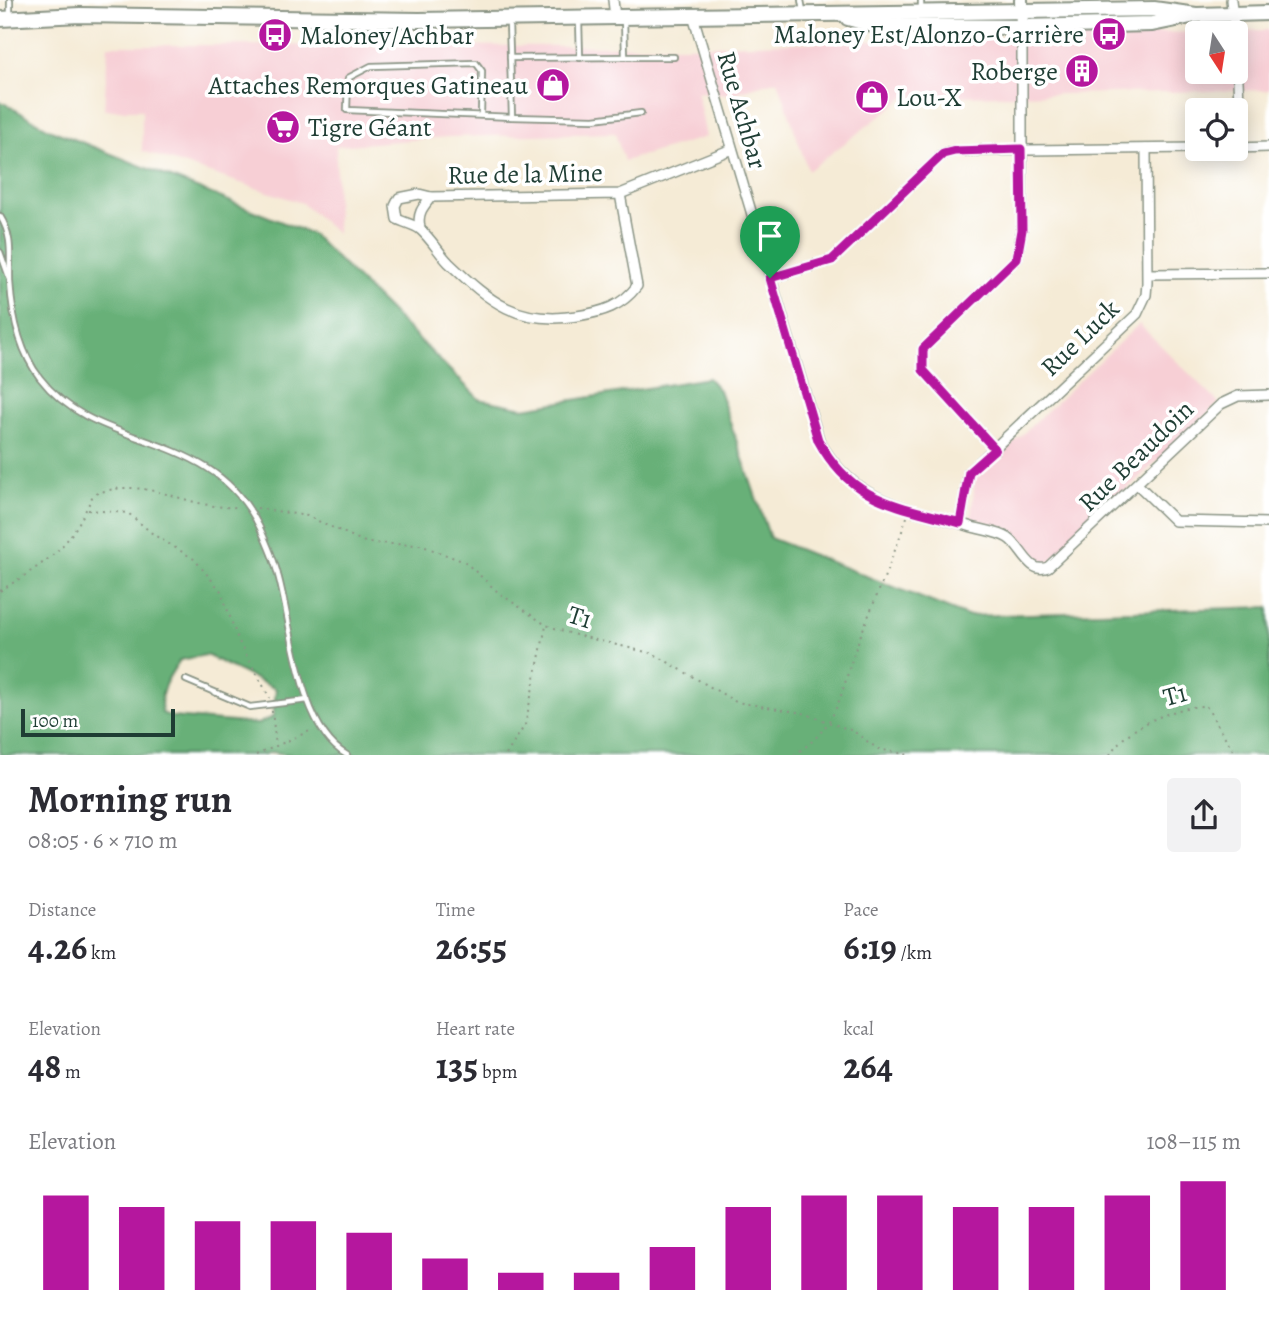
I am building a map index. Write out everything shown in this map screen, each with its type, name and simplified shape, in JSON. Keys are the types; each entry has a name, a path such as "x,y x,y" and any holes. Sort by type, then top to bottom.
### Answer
{"main road":[{"path":"5,19 80,15 509,18 840,15 921,6 1021,5 1154,9 1196,15"},
{"path":"840,15 877,26 1022,27 1152,24 1233,7 1269,13"}],"street":[{"path":"613,0 619,17"},
{"path":"995,449 923,370 923,349 1017,258 1022,230 1021,5"},
{"name":"Rue Achbar","path":"693,16 818,440 830,462 857,489 1008,538 1035,568 1042,570"},
{"path":"1248,148 1269,147"},
{"path":"770,278 832,260 943,154 955,151 1021,149 1185,148"},
{"name":"Rue de la Mine","path":"620,194 637,286 625,302 589,314 548,320 513,313 448,262 420,228 397,219 395,206 399,198 409,195 431,197 620,194 732,149"},
{"name":"Rue Luck","path":"960,523 969,472 1137,314 1146,295 1148,274 1146,149"},
{"name":"Rue de la Mine","path":"420,228 421,209 431,197"},
{"path":"1148,274 1269,273"},
{"name":"Rue Beaudoin","path":"1042,570 1230,398 1269,395"},
{"path":"1137,484 1175,522 1269,523"}],"lane":[{"path":"5,19 10,0"},
{"path":"800,0 804,15"},
{"path":"579,17 580,58"},
{"path":"619,17 625,57"},
{"path":"509,18 512,117"},
{"path":"510,58 674,58"},
{"path":"481,115 482,71 476,63 371,66 348,78 347,110 512,117 594,118 640,113"},
{"path":"0,216 12,245 10,279 16,327 40,377 65,402 91,420 177,450 228,483 247,506 278,574 308,700 319,727 346,755"},
{"path":"0,252 10,279"},
{"path":"186,680 250,707 308,700"}],"path":[{"name":"T1","path":"0,591 43,564 70,542 93,495 111,488 151,488 214,508 247,506 307,516 367,543 420,545 465,562 499,593 547,625 572,634 654,654 736,702 803,713 827,724 853,731 878,749 910,755"},
{"path":"794,755 827,724 844,694 855,649 890,568 910,508"},
{"path":"87,510 128,513 154,535 194,559 221,591 239,640 269,692 276,746"},
{"path":"506,755 525,725 547,625"},
{"name":"T1","path":"1110,755 1114,748 1136,729 1159,716 1206,706 1236,755"},
{"path":"256,755 319,727"}],"shaded area":[{"path":"1269,30 1269,90 905,97 808,171 778,80 731,94 697,92 706,137 624,161 615,133 448,137 336,146 337,234 302,203 142,151 142,110 104,110 108,45 682,46 1185,32 1185,84 1248,84 1248,31"},
{"path":"1139,324 1219,403 1046,565 1011,529 971,518 975,479"}],"green space":[{"path":"0,101 51,130 312,234 479,399 524,408 708,378 719,390 770,538 967,616 1269,607 1269,755 293,755 272,752 262,755 0,755","holes":["206,655 276,689 273,717 258,724 172,717 162,713 163,691 180,660"]}],"place":[{"name":"Maloney Est/Alonzo-Carrière","path":"1109,34"},
{"name":"Maloney/Achbar","path":"275,35"},
{"name":"Roberge","path":"1082,71"},
{"name":"Attaches Remorques Gatineau","path":"553,85"},
{"name":"Lou-X","path":"872,97"},
{"name":"Tigre Géant","path":"283,127"}],"route":[{"path":"1021,149 1022,230 1017,258 923,349 923,370 995,449 969,472 960,523 878,499 857,489 830,462 818,440 770,278 832,260 943,154 955,151 1021,149"}]}
